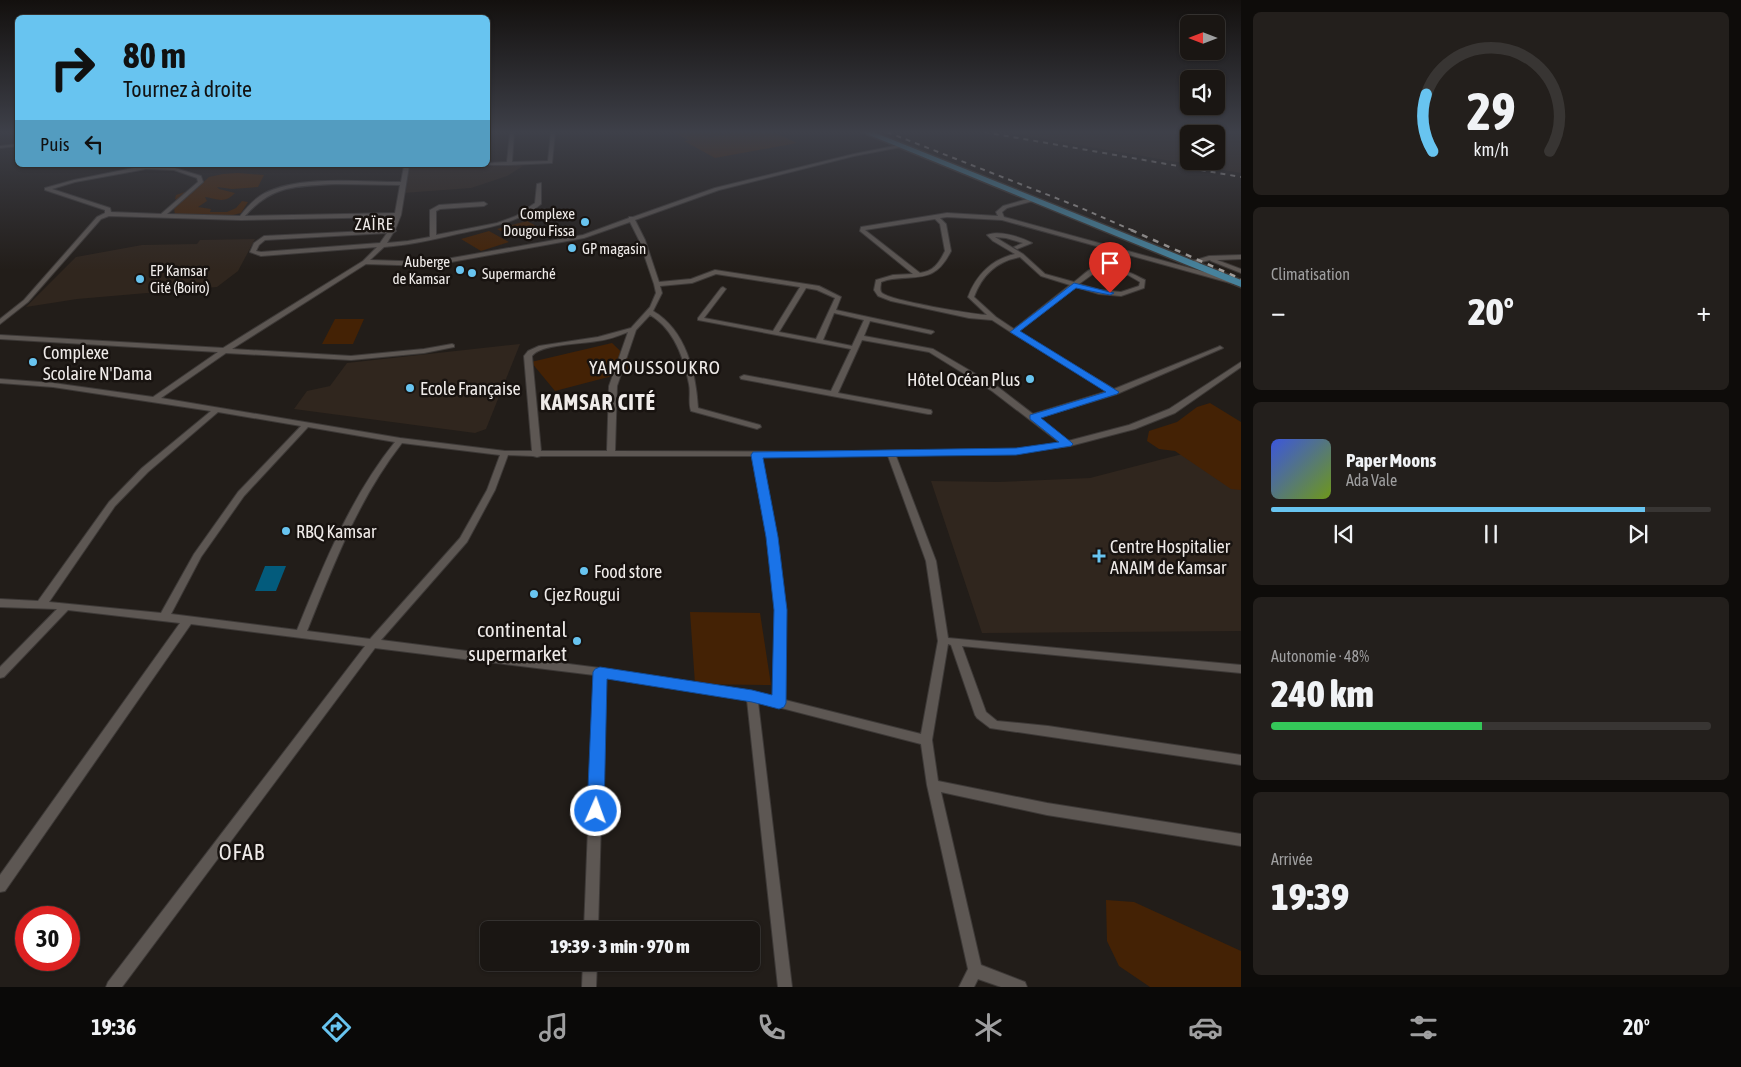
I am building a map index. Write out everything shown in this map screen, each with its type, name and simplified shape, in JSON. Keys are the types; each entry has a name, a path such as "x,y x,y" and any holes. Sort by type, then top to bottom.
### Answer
{"main road":[{"path":"977,178 1241,284"}],"street":[{"path":"90,178 47,189 96,204 108,209 108,214"},
{"path":"162,215 191,192 201,182 199,178"},
{"path":"154,399 227,349 365,262 384,246 393,231 398,215 403,178"},
{"path":"365,262 410,264 448,261 584,236 717,189 760,178"},
{"path":"240,218 263,195 287,187 402,184"},
{"path":"393,231 264,238 256,244 253,252 261,254 384,246 498,224 524,214 538,204 539,184"},
{"path":"1002,218 999,212 1005,207 1031,200"},
{"path":"432,238 433,210 439,207 484,204"},
{"path":"0,322 26,301 100,218 108,214 240,218 398,215"},
{"path":"919,275 862,229 866,226 936,217 962,215 1002,218 1241,284"},
{"path":"936,217 942,224 948,251 936,269 931,273 899,275 882,279 878,281 877,290 880,295 893,300 969,316 994,318"},
{"path":"611,454 613,386 633,329 650,312 659,293 642,240 631,218"},
{"path":"1014,332 1074,285 1095,269 1111,268 1130,274 1143,282 1142,287 1121,294 1100,292 1074,285 1043,275 1021,255 990,235 1007,236 1029,243 1017,247"},
{"path":"1021,255 1002,259 995,263 980,280 971,297 994,318 1014,332 1114,392"},
{"path":"1189,263 1209,258 1241,257"},
{"path":"1209,258 1241,271"},
{"path":"657,284 692,282 715,272 819,288 838,297 818,341"},
{"path":"776,333 804,286"},
{"path":"723,288 700,319 854,348"},
{"path":"832,311 931,332"},
{"path":"650,312 662,319 683,349 693,385 692,405 694,409 756,427"},
{"path":"834,394 868,319"},
{"path":"537,455 528,356 530,352 541,347 599,339 633,329"},
{"path":"0,337 227,349 351,358 424,351 452,346"},
{"path":"859,337 931,350 976,376 1068,444"},
{"path":"1033,417 1114,392 1220,348"},
{"path":"0,381 53,385 154,399 215,411 400,440 505,453 537,455 891,454 1016,451 1068,444 1132,427 1172,411 1241,364"},
{"path":"744,378 928,412"},
{"path":"41,605 112,504 145,470 215,411"},
{"path":"164,617 197,556 241,494 306,425"},
{"path":"301,634 356,505 372,478 400,440"},
{"path":"112,987 373,642 464,540 491,490 505,453"},
{"path":"891,454 931,561 949,641 981,715 994,725 1048,731 1241,760"},
{"path":"756,455 772,537 780,610 779,703"},
{"path":"0,603 66,606 164,617 600,672 752,696 926,740"},
{"path":"0,674 66,606"},
{"path":"0,886 188,620"},
{"path":"949,641 1241,669"},
{"path":"949,641 926,740 932,785 975,970 966,987"},
{"path":"591,921 600,672"},
{"path":"752,696 785,987"},
{"path":"932,785 1047,809 1241,840"},
{"path":"975,970 1020,987"},
{"path":"590,971 590,987"}],"shaded area":[{"path":"208,178 262,178 258,187 232,189 217,187 235,193 224,200 205,197 207,201 198,207 211,209 210,212 227,212 236,208 242,201 248,202 241,213 229,216 175,215 174,208 170,208 178,201 175,199 176,195 197,188"},
{"path":"407,178 501,178 471,188 403,193"},
{"path":"527,221 538,227 528,229 533,233 513,238 497,229"},
{"path":"489,231 509,242 481,251 461,239"},
{"name":"EP Kamsar Cité (Boiro)","path":"255,239 238,271 217,287 77,299 26,307 76,257 142,245 197,244 200,240"},
{"path":"335,319 364,319 353,344 322,344"},
{"path":"612,343 639,369 555,391 531,362"},
{"name":"Ecole Française","path":"520,344 486,429 475,433 294,409 307,391 330,386 347,363"},
{"path":"1210,403 1241,422 1241,490 1231,489 1175,451 1159,449 1147,441 1149,431 1177,422 1197,407"},
{"name":"Centre Hospitalier ANAIM de Kamsar","path":"1194,451 1241,477 1241,631 982,633 931,481 998,482 1090,478"},
{"path":"690,612 760,613 771,685 695,684"},
{"path":"1106,900 1134,902 1241,951 1241,987 1150,987 1119,966 1107,941"}],"water":[{"path":"265,566 286,566 276,591 255,591"}],"railway":[{"path":"1005,178 1134,231"},
{"path":"1131,230 1241,279"}],"place":[{"name":"Complexe Dougou Fissa","path":"585,222"},
{"name":"GP magasin","path":"572,248"},
{"name":"Auberge de Kamsar","path":"460,270"},
{"name":"Supermarché","path":"472,273"},
{"name":"EP Kamsar Cité (Boiro)","path":"140,279"},
{"name":"Complexe Scolaire N'Dama","path":"33,362"},
{"name":"Hôtel Océan Plus","path":"1030,379"},
{"name":"Ecole Française","path":"410,388"},
{"name":"RBQ Kamsar","path":"286,531"},
{"name":"Centre Hospitalier ANAIM de Kamsar","path":"1099,556"},
{"name":"Food store","path":"584,571"},
{"name":"Cjez Rougui","path":"534,594"},
{"name":"continental supermarket","path":"577,641"}],"district":[{"name":"ZAÏRE","path":"374,224"},
{"name":"YAMOUSSOUKRO","path":"655,367"},
{"name":"KAMSAR CITÉ","path":"598,402"},
{"name":"OFAB","path":"242,852"}],"route":[{"path":"596,811 600,672 752,696 779,703 780,610 772,537 756,455 1016,451 1068,444 1033,417 1114,392 1014,332 1074,285 1110,293"}]}
